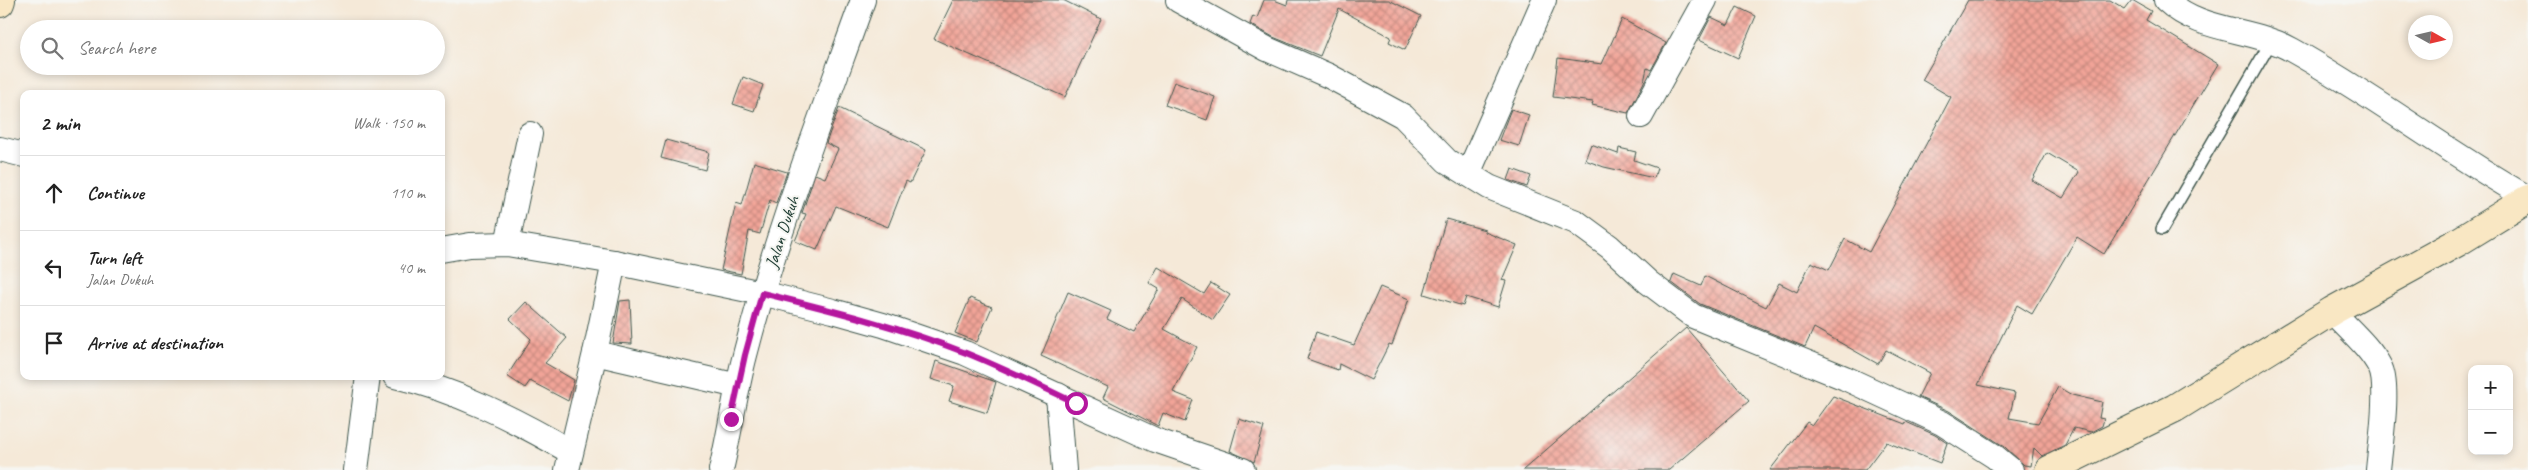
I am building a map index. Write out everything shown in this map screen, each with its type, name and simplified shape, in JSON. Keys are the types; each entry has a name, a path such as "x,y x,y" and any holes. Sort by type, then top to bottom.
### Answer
{"street":[{"name":"Jalan Dukuh","path":"721,470 738,386 762,293 803,168 863,0"},
{"path":"1178,0 1267,49 1329,76 1403,116 1447,162 1489,187 1576,222 1610,247 1648,282 1693,316 1845,378 1942,423 1972,440 2011,470"},
{"path":"1468,174 1544,0"},
{"path":"1641,116 1705,0"},
{"path":"2054,469 2175,408 2332,311 2458,242 2528,199 2480,171 2399,116 2292,50 2271,42 2200,23 2183,14 2166,0"},
{"path":"507,244 530,134"},
{"path":"0,149 20,153"},
{"path":"445,249 470,245 507,244 614,262 762,293 883,325 998,366 1155,440 1243,470"},
{"path":"408,380 452,394 506,418 569,461 595,353 614,262"},
{"path":"2332,311 2368,350 2380,368 2386,390 2378,470"},
{"path":"595,353 738,386"},
{"path":"356,470 367,380"},
{"path":"1058,395 1064,470"}],"lane":[{"path":"2162,228 2271,42"}],"building":[{"path":"953,0 1063,0 1101,19 1065,97 934,39"},
{"path":"1264,0 1274,0 1287,5 1288,0 1389,0 1421,16 1405,50 1389,42 1391,37 1339,9 1320,56 1273,37 1250,24 1253,16 1257,18"},
{"path":"1968,0 2110,0 2125,9 2132,0 2151,11 2146,20 2218,64 2104,254 2077,237 2032,314 2017,305 1978,385 2015,393 2009,418 2038,423 2058,387 2072,395 2102,402 2099,418 2104,419 2102,426 2091,432 2074,428 2065,445 2042,456 2034,448 2031,466 2024,465 2005,447 1949,411 1918,397 1930,373 1886,350 1878,364 1814,328 1805,347 1700,304 1671,282 1674,274 1701,286 1705,276 1766,307 1779,283 1797,292 1811,262 1829,270 1845,239 1869,252 1951,97 1922,80","holes":["2047,153 2079,172 2063,198 2032,180"]},
{"path":"1737,7 1756,16 1738,58 1699,40 1711,17 1728,25"},
{"path":"1622,19 1666,43 1651,70 1647,68 1644,82 1628,113 1592,105 1593,102 1553,97 1558,58 1602,64"},
{"path":"743,77 763,85 754,111 733,104"},
{"path":"1174,82 1215,97 1207,120 1165,105"},
{"path":"839,108 926,150 910,183 906,181 888,227 836,206 817,250 795,241 806,214 802,213 815,174 825,178 838,149 826,143"},
{"path":"1511,109 1529,115 1519,146 1499,140"},
{"path":"666,140 709,152 705,170 661,158"},
{"path":"1591,144 1618,154 1619,148 1636,152 1634,160 1657,168 1654,178 1604,167 1585,160"},
{"path":"754,162 787,172 776,203 770,200 760,234 749,231 741,274 721,270 736,203 742,205"},
{"path":"1512,169 1531,176 1527,187 1508,180"},
{"path":"1446,219 1485,230 1485,232 1517,245 1502,280 1506,281 1498,307 1466,297 1463,306 1424,294"},
{"path":"1158,267 1204,294 1211,283 1230,295 1213,320 1182,299 1164,329 1197,347 1173,392 1193,400 1185,422 1163,413 1158,426 1103,398 1108,387 1041,356 1068,292 1111,311 1107,319 1134,332 1159,289 1149,283"},
{"path":"1380,287 1409,299 1392,345 1389,344 1371,380 1339,364 1338,370 1307,359 1316,332 1354,345"},
{"path":"970,298 992,307 977,342 955,333"},
{"path":"630,300 632,344 613,343 620,301"},
{"path":"526,302 567,338 545,363 574,380 568,401 530,381 525,388 507,376 531,339 510,319"},
{"path":"1686,328 1749,401 1669,470 1523,470"},
{"path":"936,361 996,382 987,413 949,401 954,386 931,379"},
{"path":"1833,396 1905,424 1906,422 1935,435 1947,443 1940,463 1886,442 1865,470 1770,470 1807,422 1812,425"},
{"path":"1239,419 1264,427 1254,462 1230,451"}],"route":[{"path":"731,419 745,355 762,293 883,325 929,340 998,366 1076,403"}]}
